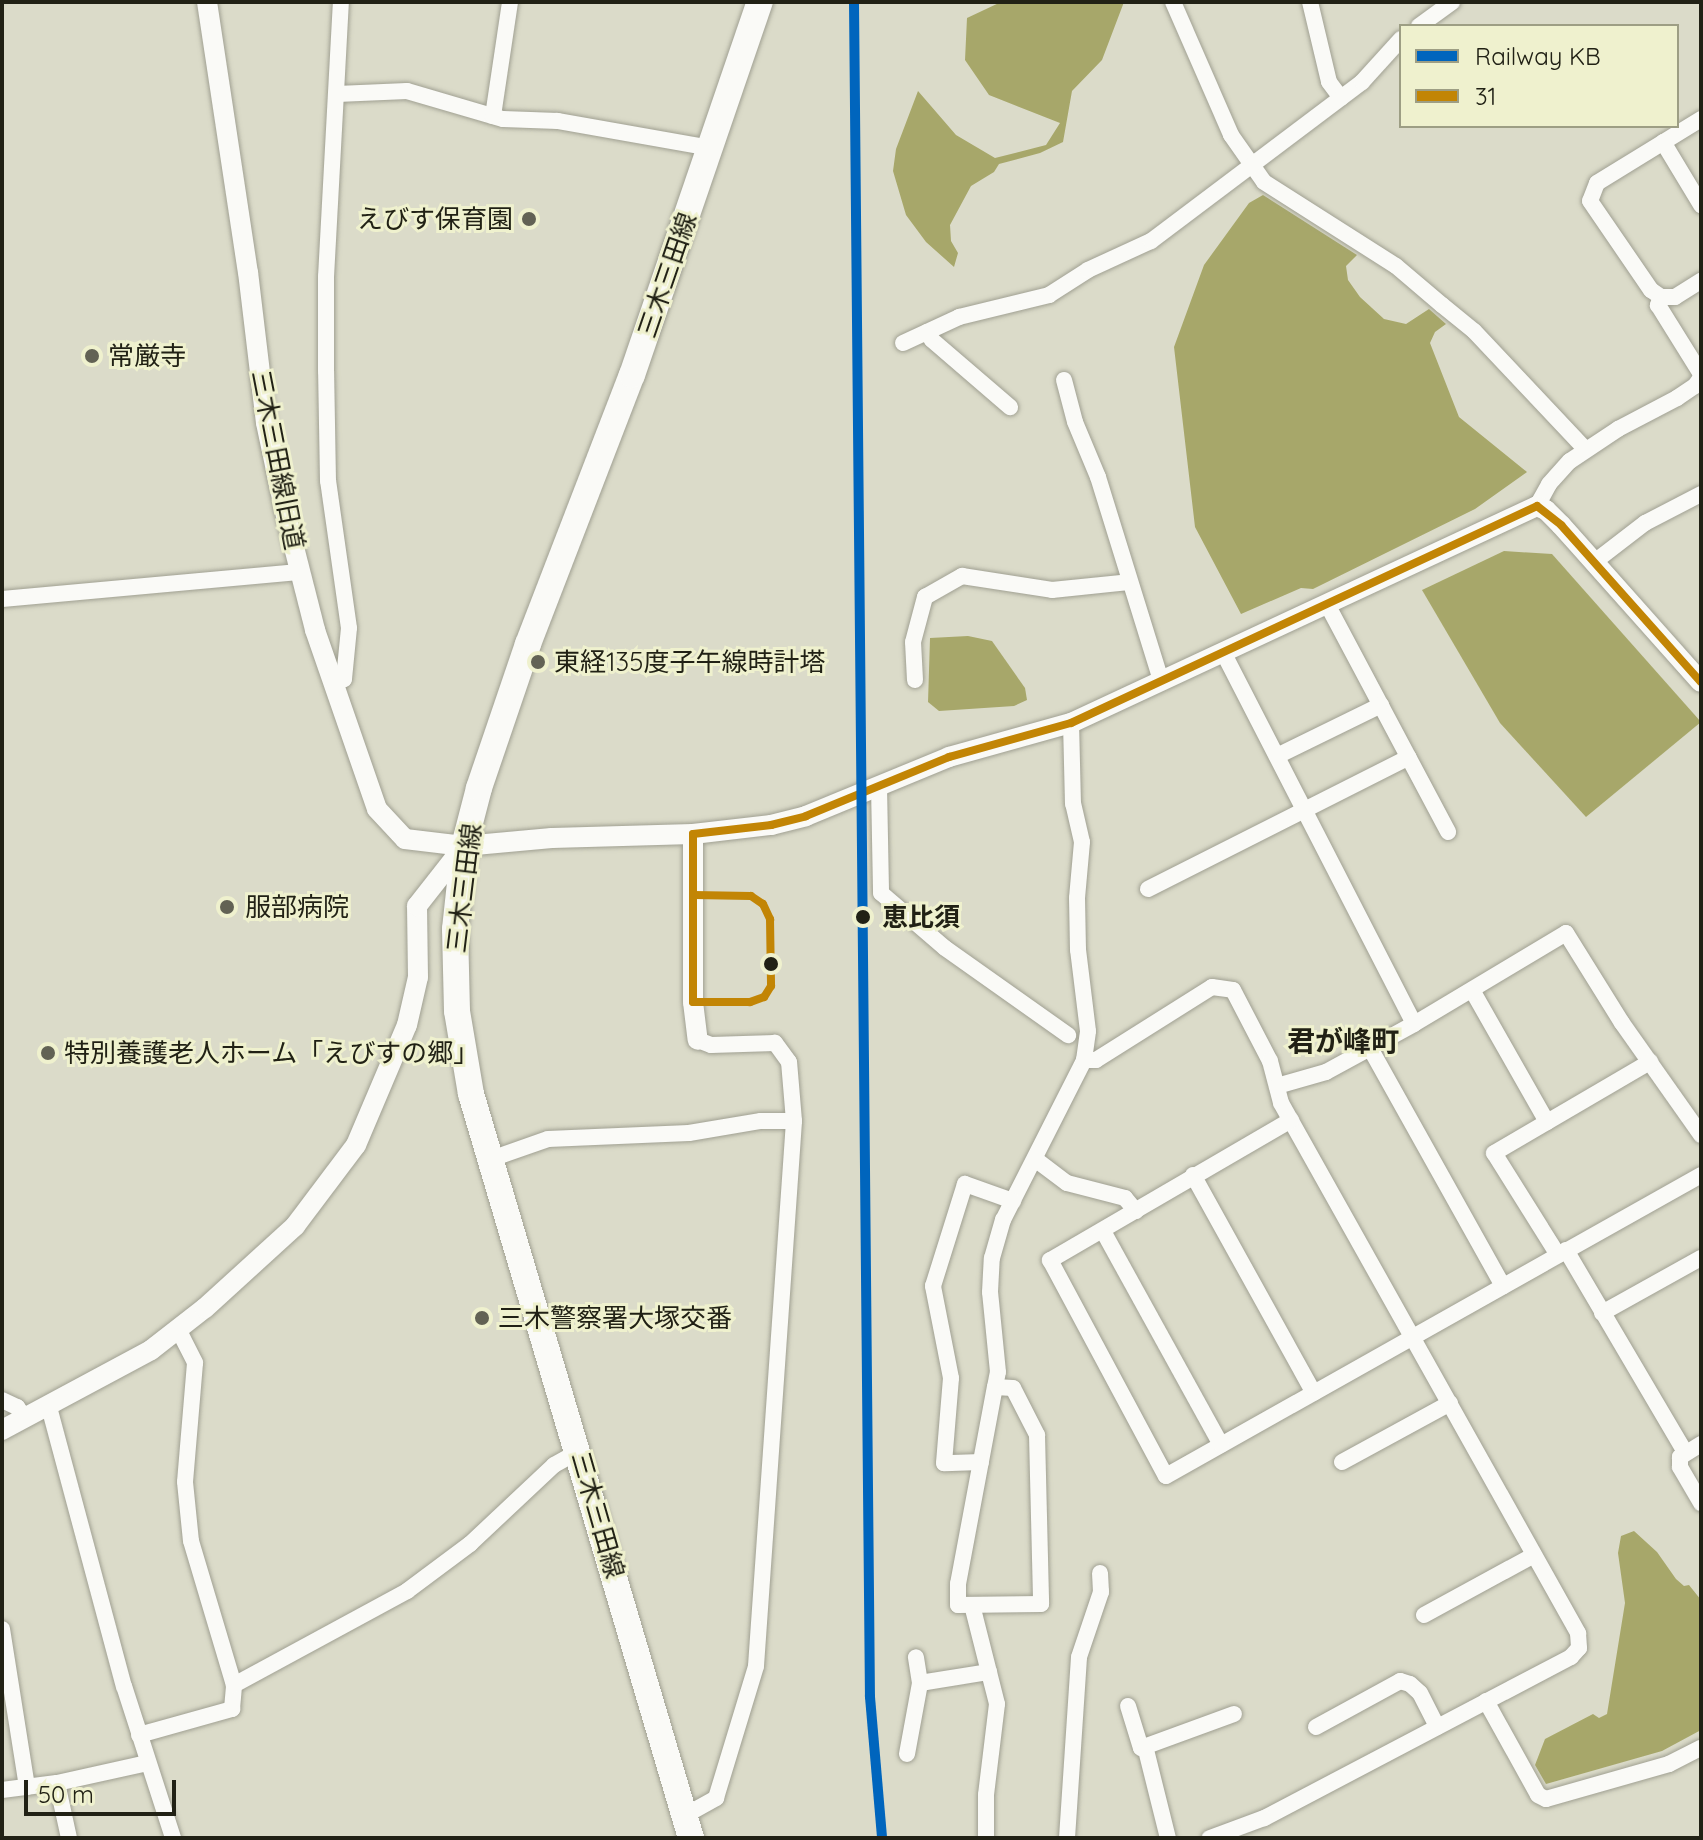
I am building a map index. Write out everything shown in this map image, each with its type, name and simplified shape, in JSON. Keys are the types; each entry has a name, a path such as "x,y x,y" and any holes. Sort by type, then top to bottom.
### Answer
{"main road":[{"name":"三木三田線","path":"688,1827 471,1094 457,1011 455,929 464,846 528,644 632,375 760,2"}],"street":[{"name":"三木三田線旧道","path":"207,2 248,272 266,423 299,572 333,684 377,809 405,839 464,846 552,838 693,834 771,825 806,816 949,757 1071,723 1328,606 1537,506"},
{"path":"333,684 344,679 349,628 328,481 327,441 326,277 341,2"},
{"path":"493,116 510,2"},
{"path":"1173,2 1231,135 1264,182 1396,266 1474,331 1586,450"},
{"path":"1310,2 1329,82 1341,98"},
{"path":"1422,24 1452,2"},
{"path":"903,343 959,317 1049,295 1088,270 1166,232 1362,82 1399,41"},
{"path":"337,94 407,91 493,116 558,121 711,148"},
{"path":"1701,119 1597,183 1590,201 1651,290 1661,297 1675,297 1701,281"},
{"path":"1663,142 1701,205"},
{"path":"1661,297 1658,305 1701,376 1677,398 1586,450 1549,484 1537,506 1546,510 1697,671"},
{"path":"927,332 932,340 1010,407"},
{"path":"1064,380 1075,422 1098,477 1161,680"},
{"path":"1593,563 1645,523 1701,494"},
{"path":"2,599 299,572"},
{"path":"915,680 913,642 925,597 962,576 1052,590 1129,582"},
{"path":"1328,606 1448,832"},
{"path":"1223,652 1414,1024"},
{"path":"1277,756 1381,705"},
{"path":"995,1387 1013,1388 1037,1435 1041,1604 958,1605 958,1584 995,1387 998,1372 990,1292 992,1258 1013,1201 1065,1091 1084,1060 1088,1031 1078,950 1077,898 1082,842 1073,804 1071,723"},
{"path":"1148,889 1409,757"},
{"path":"879,786 881,893 945,948 1068,1035"},
{"path":"688,1827 716,1798 756,1666 794,1121 789,1062 775,1043 711,1045 698,1040 693,1002 693,834"},
{"path":"2,1430 151,1350 295,1226 356,1145 407,1025 418,977 417,906 464,846"},
{"path":"1277,1086 1326,1072 1414,1024 1566,933 1701,1135"},
{"path":"1084,1060 1096,1060 1212,987 1233,990 1270,1061 1291,1120 1578,1633 1579,1648 1571,1657 1264,1818 1210,1838"},
{"path":"1472,990 1547,1122"},
{"path":"1370,1048 1503,1286"},
{"path":"1650,1062 1494,1153 1602,1313 1685,1452"},
{"path":"1291,1120 1050,1260 1166,1476 1701,1175"},
{"path":"491,1159 548,1139 689,1133 761,1121 794,1121"},
{"path":"1035,1159 1067,1183 1125,1198 1136,1211"},
{"path":"1193,1175 1314,1393"},
{"path":"981,1462 944,1463 951,1378 933,1286 965,1184 1013,1201"},
{"path":"1103,1231 1221,1445"},
{"path":"1602,1313 1701,1258"},
{"path":"139,1735 232,1709 234,1685 191,1541 185,1482 194,1415 195,1363 178,1329"},
{"path":"2,1400 17,1407 25,1418"},
{"path":"1342,1462 1450,1403"},
{"path":"49,1407 147,1763 173,1838"},
{"path":"1701,1444 1680,1457 1680,1467 1701,1503"},
{"path":"234,1685 407,1591 470,1544 554,1465 579,1451"},
{"path":"1424,1615 1534,1555"},
{"path":"1067,1838 1079,1657 1101,1592 1100,1573"},
{"path":"972,1605 997,1704 986,1795 986,1838"},
{"path":"2,1629 8,1707 27,1787"},
{"path":"907,1754 920,1683 916,1657"},
{"path":"920,1683 989,1672"},
{"path":"1316,1727 1400,1681 1410,1684 1420,1693 1437,1727"},
{"path":"1486,1701 1538,1795 1546,1799 1669,1764 1701,1748"},
{"path":"1128,1706 1141,1748 1234,1714"},
{"path":"1145,1746 1168,1838"},
{"path":"2,1790 57,1783 147,1763"},
{"path":"57,1783 69,1838"}],"shaded area":[{"path":"1001,2 1124,2 1102,60 1072,91 1063,142 1040,153 999,164 994,172 971,186 950,225 951,241 958,253 954,267 926,242 906,215 893,171 896,149 918,91 956,135 995,158 1046,145 1060,123 989,95 965,60 967,18"},
{"path":"1263,195 1357,255 1346,266 1348,280 1360,297 1384,319 1406,324 1429,309 1446,324 1435,332 1430,343 1459,417 1527,472 1475,509 1313,589 1301,588 1241,614 1195,527 1174,347 1204,265 1249,203"},
{"path":"1504,551 1552,554 1701,722 1586,817 1500,723 1422,590"},
{"path":"968,636 992,641 1025,688 1027,700 1014,706 939,711 928,702 930,638"},
{"path":"1634,1531 1657,1552 1676,1579 1684,1586 1689,1585 1701,1600 1701,1730 1662,1751 1546,1784 1535,1765 1545,1739 1593,1714 1599,1718 1607,1714 1625,1603 1618,1553 1621,1536"}],"rail line":[{"name":"KB","path":"854,2 870,1697 882,1838"}],"transit line":[{"name":"31","path":"694,895 751,896 763,904 770,919 771,986 764,997 750,1002 693,1002 693,834 771,825 806,816 949,757 1071,723 1537,506 1561,525 1701,682"}],"place":[{"name":"えびす保育園","path":"529,219"},
{"name":"常厳寺","path":"92,356"},
{"name":"東経135度子午線時計塔","path":"538,662"},
{"name":"服部病院","path":"227,907"},
{"name":"恵比須","path":"863,917"},
{"name":"特別養護老人ホーム「えびすの郷」","path":"48,1053"},
{"name":"三木警察署大塚交番","path":"482,1318"}],"district":[{"name":"君が峰町","path":"1343,1041"}]}
